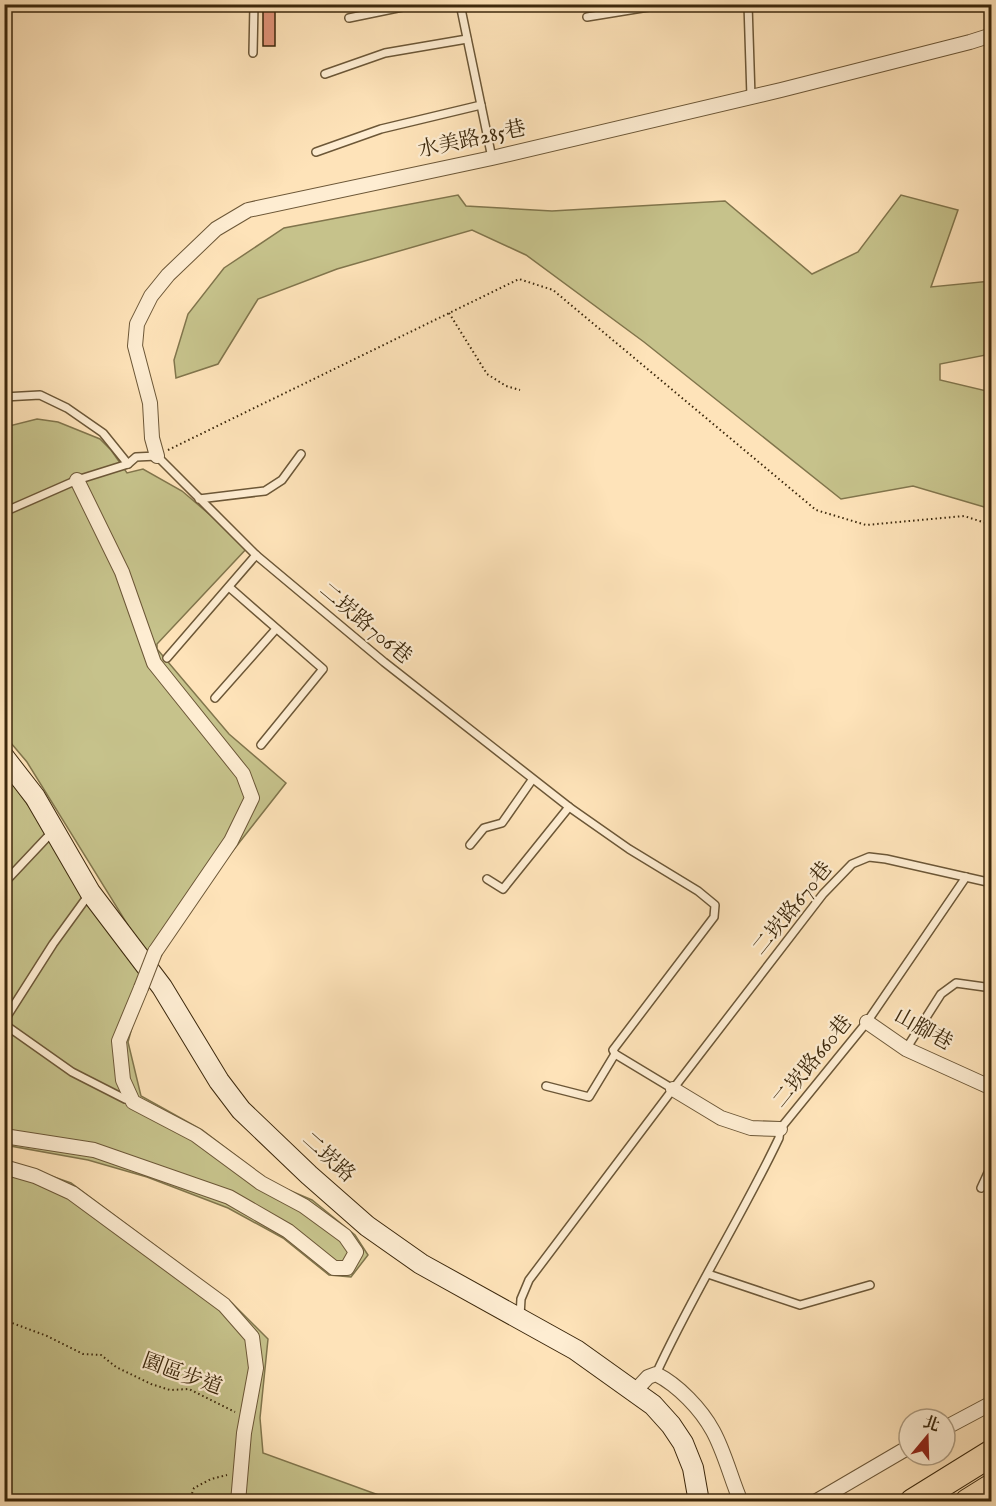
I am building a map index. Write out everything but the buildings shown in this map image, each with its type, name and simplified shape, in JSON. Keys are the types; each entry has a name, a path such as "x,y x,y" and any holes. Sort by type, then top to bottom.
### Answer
{"highway":[{"path":"913,1502 992,1453"},
{"path":"968,1502 992,1487"}],"street":[{"name":"水美路285巷","path":"157,456 152,438 150,403 135,346 136,324 151,296 168,275 216,229 248,210 492,158 751,97 992,35"},
{"path":"4,1136 94,1150 229,1197 288,1231 334,1268 347,1268 356,1252 345,1236 304,1206 261,1183 196,1135 133,1102 123,1080 118,1041 155,952 231,841 252,798 243,774 154,663 122,572 77,480"},
{"name":"二崁路","path":"4,757 35,797 90,892 162,987 219,1081 241,1110 309,1175 368,1226 421,1264 576,1350 653,1405 671,1425 682,1443 693,1468 699,1502"},
{"name":"山腳巷","path":"867,1022 906,1049 992,1088"},
{"path":"673,1089 721,1118 751,1128 780,1129"},
{"path":"4,1167 35,1176 72,1193 224,1305 252,1337 256,1368 244,1433 238,1502"},
{"path":"635,1391 648,1377 656,1374 671,1382 713,1430 741,1502"},
{"path":"957,1422 992,1403"},
{"path":"815,1502 897,1454"}],"lane":[{"path":"254,4 254,53"},
{"path":"349,18 417,4"},
{"path":"460,4 492,158"},
{"path":"587,17 667,4"},
{"path":"748,4 751,97"},
{"path":"325,74 385,53 467,39"},
{"path":"316,152 381,129 481,105"},
{"path":"4,397 40,395 67,408 103,433 128,464"},
{"path":"199,499 265,491 282,480 301,454"},
{"path":"4,512 77,480 128,464 136,457 157,456"},
{"name":"二崁路706巷","path":"157,456 256,555 384,662 532,780 629,849 698,891 715,905 714,917 613,1050 615,1054"},
{"path":"167,658 256,555"},
{"path":"230,587 323,669 261,745"},
{"path":"215,698 276,629"},
{"path":"470,845 484,828 502,823 532,780"},
{"path":"487,879 502,889 569,807"},
{"path":"4,883 55,830"},
{"name":"二崁路670巷","path":"519,1319 521,1299 529,1280 823,894 852,864 869,857 886,859 992,883"},
{"name":"二崁路660巷","path":"656,1374 677,1328 752,1194 779,1138 780,1129 867,1022 966,877"},
{"path":"90,892 53,944 4,1022 72,1072 125,1099"},
{"path":"906,1049 941,994 956,983 992,988"},
{"path":"546,1086 589,1097 615,1054 673,1089"},
{"path":"981,1188 992,1164"},
{"path":"708,1274 800,1305 870,1285"}],"path":[{"path":"157,456 519,279 553,290 816,510 866,525 964,516 992,525"},
{"path":"449,313 487,374 506,386 520,390"},
{"name":"園區步道","path":"4,1320 47,1336 83,1354 101,1355 116,1367 151,1384 170,1389 189,1389 244,1416"},
{"path":"189,1502 194,1488 211,1479 229,1474 241,1460"}],"shaded area":[{"path":"458,195 466,206 552,211 725,201 812,274 858,252 901,195 958,210 931,287 991,281 991,354 940,364 940,380 991,392 991,509 913,486 841,499 644,342 526,255 472,230 337,269 258,299 218,364 176,378 174,360 188,314 224,268 284,228"},
{"path":"37,419 58,422 100,439 127,473 143,469 182,491 248,547 157,644 157,649 229,734 286,783 224,862 155,963 142,991 128,1042 141,1096 202,1130 272,1183 312,1200 355,1235 368,1255 351,1277 329,1275 283,1238 228,1208 147,1177 88,1160 5,1145 4,772 46,830 72,876 123,952 131,930 27,762 5,736 5,427"},
{"path":"5,1160 71,1183 232,1303 268,1339 260,1418 263,1453 395,1501 5,1502"}]}
